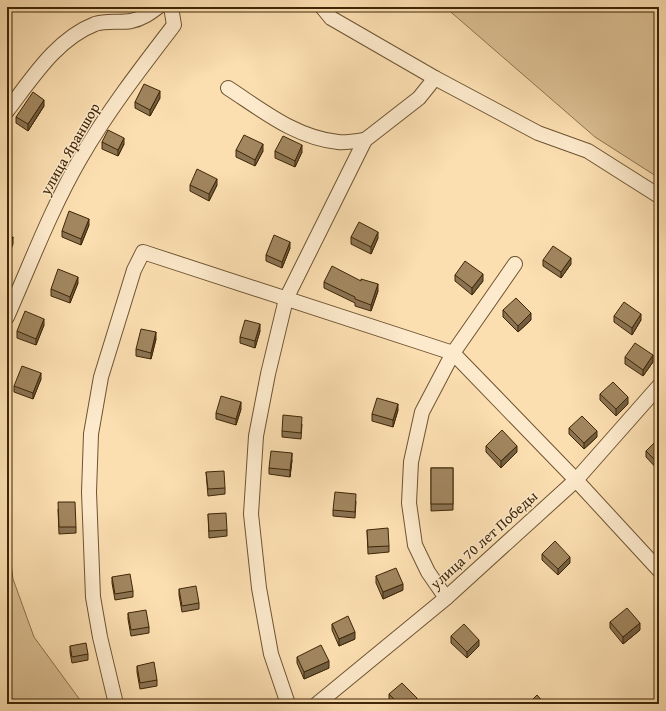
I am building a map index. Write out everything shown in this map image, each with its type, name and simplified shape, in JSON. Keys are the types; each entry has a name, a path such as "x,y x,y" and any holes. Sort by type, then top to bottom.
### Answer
{"street":[{"path":"7,111 44,63 76,32 96,24 131,21 145,16 158,7"},
{"name":"улица Яраншор","path":"7,317 54,209 79,160 119,97 174,24 171,7"},
{"path":"322,7 331,18 435,78 538,133 588,151 659,196"},
{"path":"288,704 271,654 259,588 251,514 256,436 268,374 286,299 365,140 419,98 435,78"},
{"path":"228,88 287,126 318,138 339,142 365,140"},
{"path":"116,704 100,637 93,597 90,492 91,434 101,377 134,270 143,252 453,353 576,480 659,570"},
{"path":"446,598 428,572 415,545 409,503 411,462 422,412 453,353 515,264"},
{"name":"улица 70 лет Победы","path":"317,704 446,598 576,480 659,386"}],"shaded area":[{"path":"445,7 659,7 659,178 595,137"},
{"path":"7,533 13,579 34,637 83,704 7,704"}],"building":[{"path":"144,84 160,91 150,110 135,102"},
{"path":"33,92 44,100 28,124 16,117"},
{"path":"108,130 124,138 118,150 102,142"},
{"path":"244,135 263,144 255,160 236,150"},
{"path":"283,136 302,145 295,161 275,151"},
{"path":"197,169 217,179 209,194 190,185"},
{"path":"69,211 89,219 81,239 62,231"},
{"path":"359,222 378,232 371,247 351,237"},
{"path":"7,235 13,237 7,253"},
{"path":"274,235 290,242 282,262 266,255"},
{"path":"553,246 571,258 561,272 543,260"},
{"path":"465,261 483,274 472,288 455,275"},
{"path":"332,266 361,281 361,279 378,284 371,305 355,299 355,297 324,282"},
{"path":"58,269 78,277 70,297 51,289"},
{"path":"516,298 531,313 518,326 503,310"},
{"path":"624,302 641,314 632,328 614,316"},
{"path":"25,311 44,319 36,339 17,331"},
{"path":"245,320 260,324 255,341 240,337"},
{"path":"141,329 156,332 151,353 136,349"},
{"path":"635,343 653,355 643,370 625,357"},
{"path":"22,366 41,373 33,393 14,386"},
{"path":"613,382 628,397 616,409 600,394"},
{"path":"221,396 241,402 236,419 216,413"},
{"path":"377,398 398,404 393,420 372,414"},
{"path":"7,404 10,405 7,413"},
{"path":"283,415 302,417 301,433 282,431"},
{"path":"582,416 597,431 584,443 569,428"},
{"path":"502,430 517,446 501,461 486,446"},
{"path":"659,439 659,464 646,451"},
{"path":"271,451 292,453 290,470 269,468"},
{"path":"431,468 453,468 453,504 431,504"},
{"path":"224,471 225,488 208,489 206,472"},
{"path":"335,492 356,494 355,512 333,510"},
{"path":"58,502 75,502 76,527 59,527"},
{"path":"226,513 227,530 209,531 208,514"},
{"path":"388,528 389,546 368,547 367,530"},
{"path":"555,541 570,557 558,569 542,554"},
{"path":"396,568 403,584 383,592 376,576"},
{"path":"130,574 133,591 115,594 112,577"},
{"path":"196,586 199,603 182,606 179,589"},
{"path":"627,608 640,623 623,637 610,622"},
{"path":"146,610 149,627 131,630 128,613"},
{"path":"348,616 355,632 339,639 332,624"},
{"path":"464,624 479,640 467,652 451,636"},
{"path":"86,643 88,654 72,657 70,646"},
{"path":"321,645 329,661 304,672 297,657"},
{"path":"154,662 157,680 140,683 137,666"},
{"path":"402,683 417,698 411,704 399,704 389,694"},
{"path":"537,695 545,704 528,704"}]}
